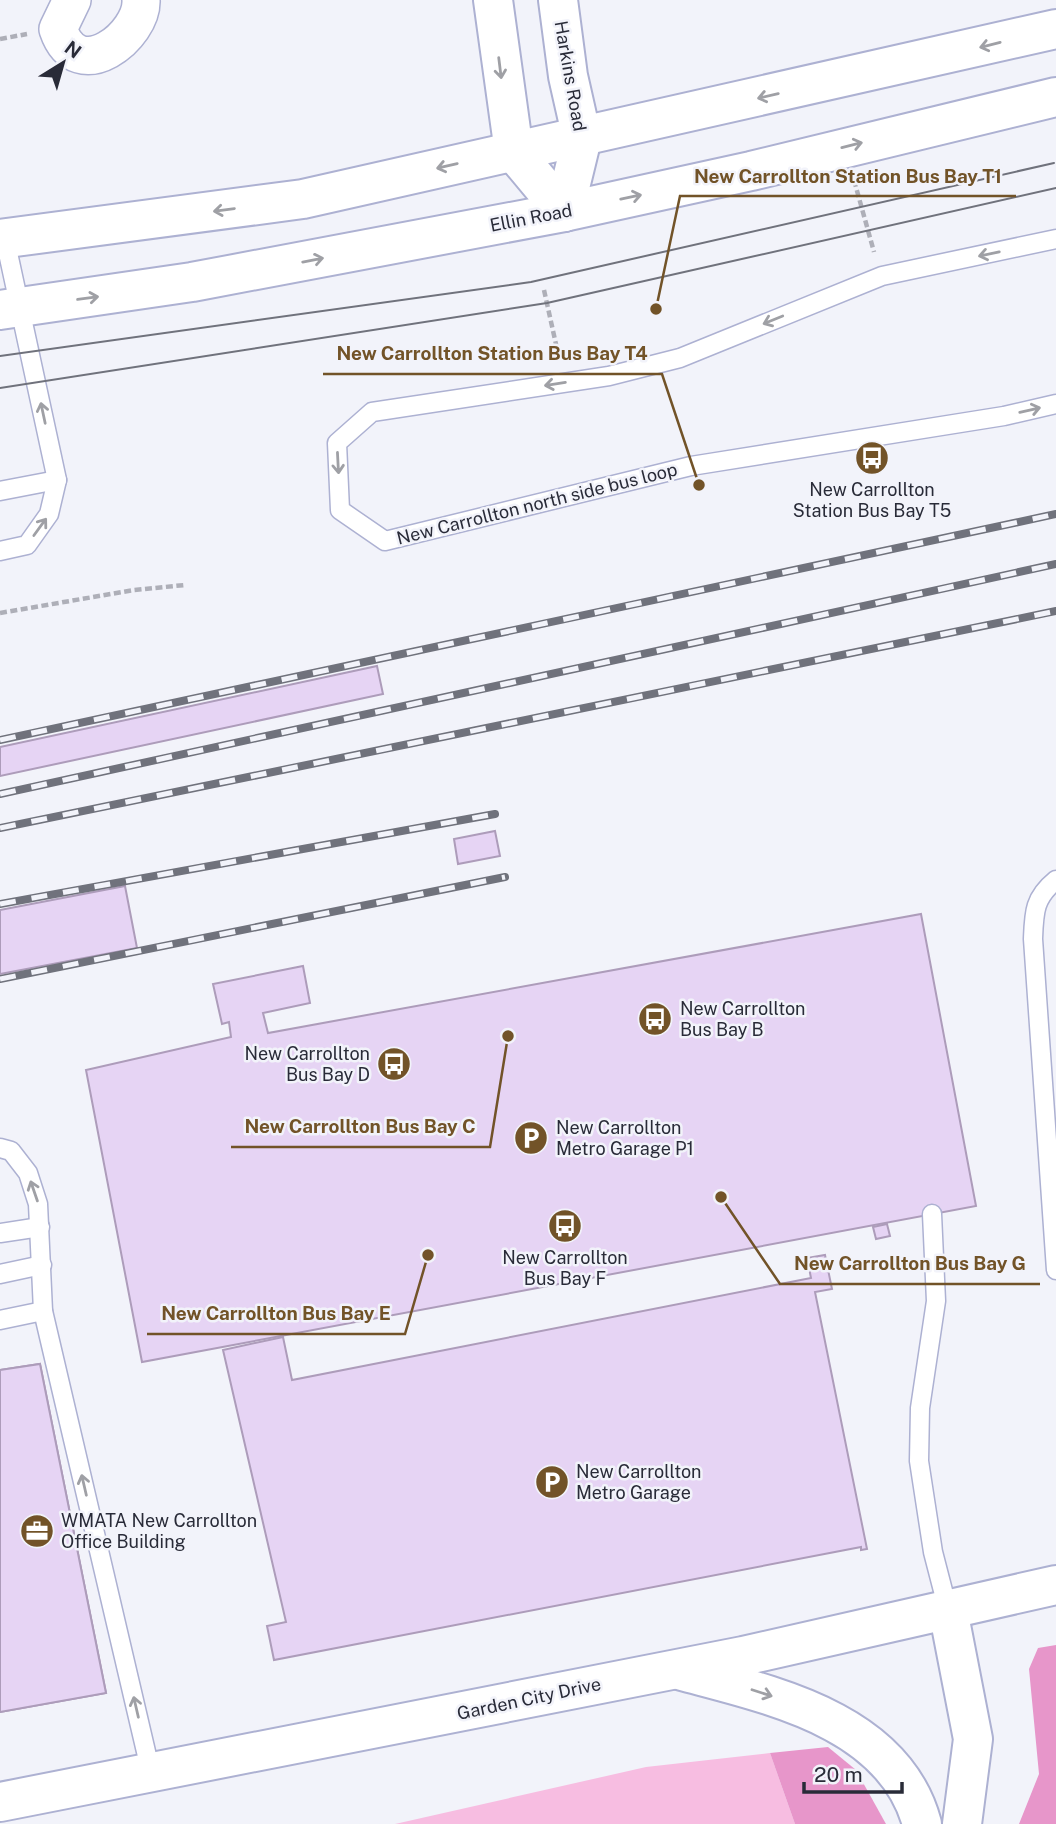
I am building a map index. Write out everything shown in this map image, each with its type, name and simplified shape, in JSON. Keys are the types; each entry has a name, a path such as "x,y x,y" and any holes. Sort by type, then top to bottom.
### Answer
{"street":[{"path":"72,0 58,29 64,47 78,56 96,56 131,29 142,11 141,0"},
{"path":"493,0 514,152 564,212"},
{"name":"Harkins Road","path":"558,0 568,76 582,138 564,212"},
{"path":"3,239 303,199 1056,29"},
{"name":"Ellin Road","path":"10,309 192,282 564,212 751,171 1056,97"},
{"name":"Garden City Drive","path":"0,1802 673,1669 1056,1585"},
{"path":"948,1610 973,1739 962,1824"},
{"path":"673,1669 763,1693 831,1720 868,1744 901,1778 922,1824"}],"lane":[{"path":"0,551 27,545 49,514 57,480 10,309 3,239"},
{"name":"New Carrollton north side bus loop","path":"1056,239 882,276 680,358 609,376 372,412 337,443 340,510 385,541 691,467 1004,416 1056,404"},
{"path":"0,491 57,480"},
{"path":"1056,880 1043,891 1034,908 1034,939 1056,1270"},
{"path":"0,1149 11,1151 28,1173 38,1204 43,1311 151,1773"},
{"path":"932,1214 936,1301 920,1408 919,1461 933,1552 948,1610"},
{"path":"2,1229 40,1227"},
{"path":"0,1274 42,1265"},
{"path":"0,1320 43,1311"}],"path":[{"path":"845,147 882,276"},
{"path":"544,290 564,383"},
{"path":"0,612 134,590 185,585"}],"shaded area":[{"path":"1056,1645 1056,1824 1019,1824 1039,1774 1029,1669 1038,1648"},
{"path":"828,1747 856,1770 886,1824 795,1824 770,1753"},
{"path":"770,1753 795,1824 395,1824 646,1767"}],"building":[{"path":"377,666 383,694 0,776 0,747"},
{"path":"495,831 500,856 458,864 454,839"},
{"path":"125,886 137,948 0,974 0,910"},
{"name":"New Carrollton Metro Garage P1","path":"921,914 976,1206 142,1362 86,1070 231,1037 229,1022 222,1024 213,984 303,966 310,1003 263,1013 268,1033"},
{"path":"887,1224 890,1236 876,1239 873,1227"},
{"name":"New Carrollton Metro Garage","path":"825,1255 832,1289 815,1292 867,1549 861,1550 861,1547 274,1660 267,1626 286,1622 223,1350 283,1337 292,1380 811,1278 807,1258"},
{"name":"WMATA New Carrollton Office Building","path":"40,1364 106,1693 0,1712 0,1677 8,1675 0,1634 0,1370"},
{"name":"WMATA New Carrollton Office Building","path":"40,1364 106,1693 0,1712 0,1370"}],"tram line":[{"path":"0,356 531,282 1054,163"},
{"path":"0,388 547,303 1056,188"}],"railway":[{"path":"0,740 1056,514"},
{"path":"0,794 1056,564"},
{"path":"0,828 1056,611"},
{"path":"0,904 495,814"},
{"path":"0,979 505,877"}],"place":[{"name":"New Carrollton Station Bus Bay T1","path":"656,309"},
{"name":"New Carrollton Station Bus Bay T5","path":"872,458"},
{"name":"New Carrollton Station Bus Bay T4","path":"699,485"},
{"name":"New Carrollton Bus Bay B","path":"655,1019"},
{"name":"New Carrollton Bus Bay C","path":"508,1036"},
{"name":"New Carrollton Bus Bay D","path":"394,1064"},
{"name":"New Carrollton Metro Garage P1","path":"531,1138"},
{"name":"New Carrollton Bus Bay G","path":"721,1197"},
{"name":"New Carrollton Bus Bay F","path":"565,1226"},
{"name":"New Carrollton Bus Bay E","path":"428,1255"},
{"name":"New Carrollton Metro Garage","path":"552,1482"},
{"name":"WMATA New Carrollton Office Building","path":"37,1531"}]}
